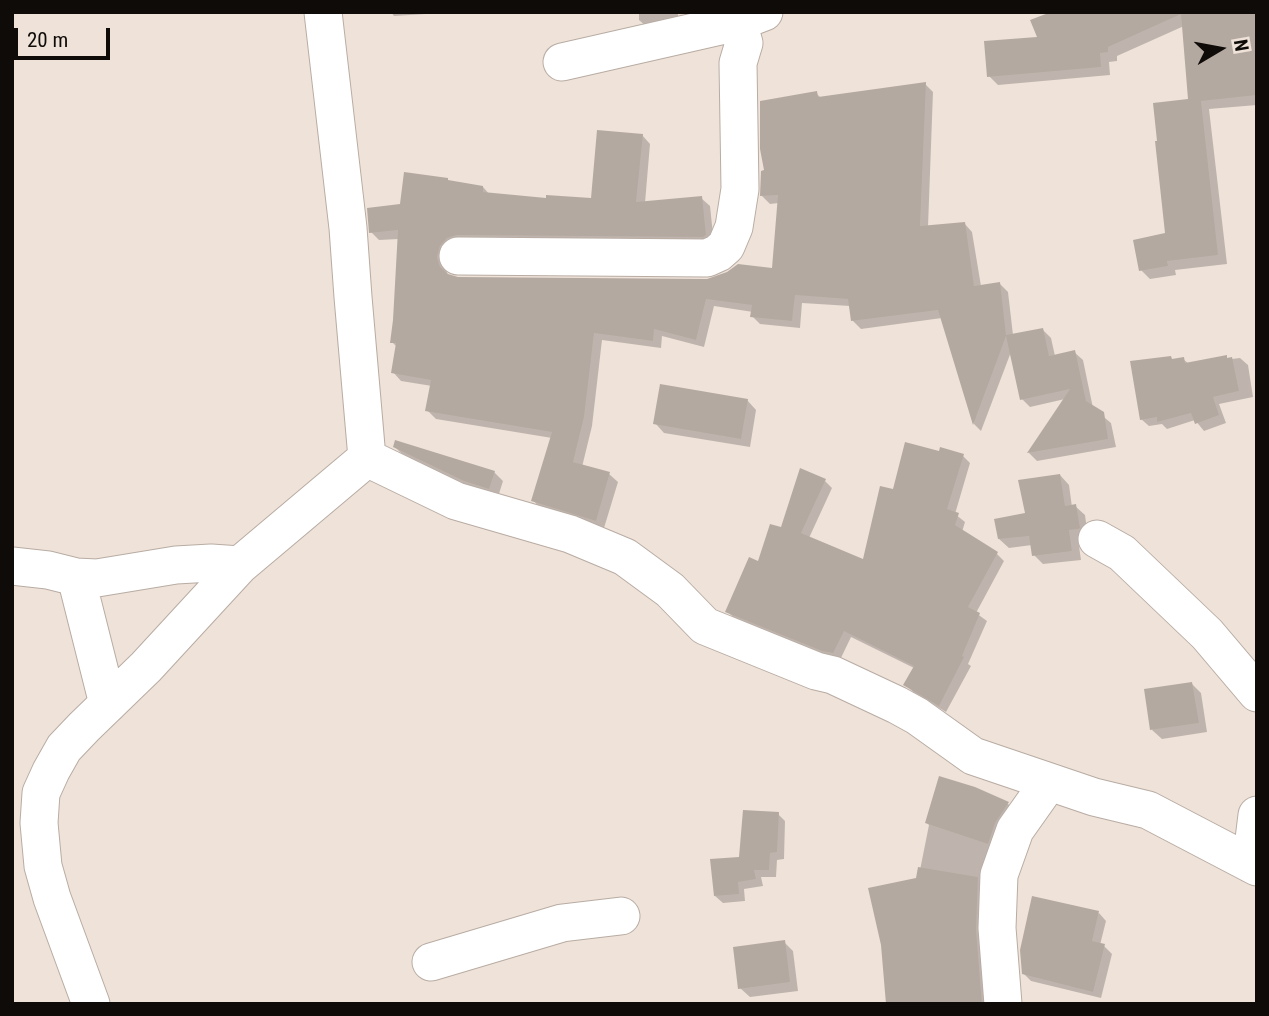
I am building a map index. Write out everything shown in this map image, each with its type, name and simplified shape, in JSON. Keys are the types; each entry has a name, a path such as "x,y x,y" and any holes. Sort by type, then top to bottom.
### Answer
{"street":[{"path":"323,12 348,228 368,457"},
{"path":"458,256 707,258 726,246 734,227 740,188 738,63 751,17 562,62"},
{"path":"91,1004 43,866 39,822 41,793 51,771 64,748 146,667 240,565 368,457"},
{"path":"368,457 456,501 570,534 625,557 670,590 705,626 817,671 834,675 917,716 973,756 1094,797 1148,810 1254,865 1257,815"},
{"path":"1097,539 1122,553 1207,634 1257,693"},
{"path":"12,566 97,578 176,565 240,565"},
{"path":"76,577 107,704"},
{"path":"1003,1004 997,928 999,875 1014,830 1049,782"},
{"path":"431,962 562,923 621,916"}],"building":[{"path":"1051,12 1257,12 1257,95 1201,101 1218,255 1167,261 1168,266 1139,271 1133,240 1165,233 1153,103 1188,99 1181,14 1108,47 1108,52 1100,53 1101,67 987,77 984,41 1037,37 1030,20"},
{"path":"926,82 920,226 965,222 974,286 1000,282 1006,335 1043,328 1049,356 1075,350 1086,401 1104,412 1108,439 1027,453 1070,389 1020,400 1006,336 973,425 938,310 851,321 848,299 795,295 792,321 750,317 752,305 706,299 696,340 654,329 653,341 594,333 584,417 573,462 610,472 596,521 531,501 552,432 425,411 431,380 391,373 396,343 390,343 398,230 369,233 367,208 400,204 404,172 483,186 483,192 546,198 546,195 591,198 597,130 643,134 636,202 702,196 706,235 703,237 457,235 447,238 440,246 437,257 440,267 448,274 458,277 707,279 727,272 738,264 772,268 778,195 760,196 761,171 764,170 760,149 760,101 817,91 818,97"},
{"path":"1227,355 1227,358 1232,357 1239,391 1213,397 1219,415 1195,424 1191,413 1157,422 1157,417 1140,420 1130,361 1171,356 1172,359 1184,357 1185,363"},
{"path":"660,384 748,399 741,439 653,424"},
{"path":"395,440 495,471 489,489 464,481 393,447"},
{"path":"905,442 964,454 947,509 959,513 955,525 998,552 968,607 980,613 962,656 964,657 939,706 903,685 914,666 844,631 833,653 725,612 749,557 758,561 770,524 781,527 800,468 826,479 801,533 863,559 880,486 893,489"},
{"path":"1060,474 1065,506 1076,504 1080,528 1069,530 1072,551 1032,556 1029,536 998,539 994,519 1025,513 1018,480"},
{"path":"1192,682 1199,723 1150,730 1144,689"},
{"path":"939,776 975,787 1009,802 995,823 988,844 925,823"},
{"path":"743,810 779,812 777,852 770,853 769,870 754,870 756,879 738,882 739,894 714,896 710,859 739,857"},
{"path":"918,867 978,877 976,930 982,1004 886,1004 881,945 868,888 916,878"},
{"path":"1032,896 1099,911 1092,941 1105,944 1093,992 1022,974 1020,950"},
{"path":"785,940 790,982 738,989 733,947"}]}
